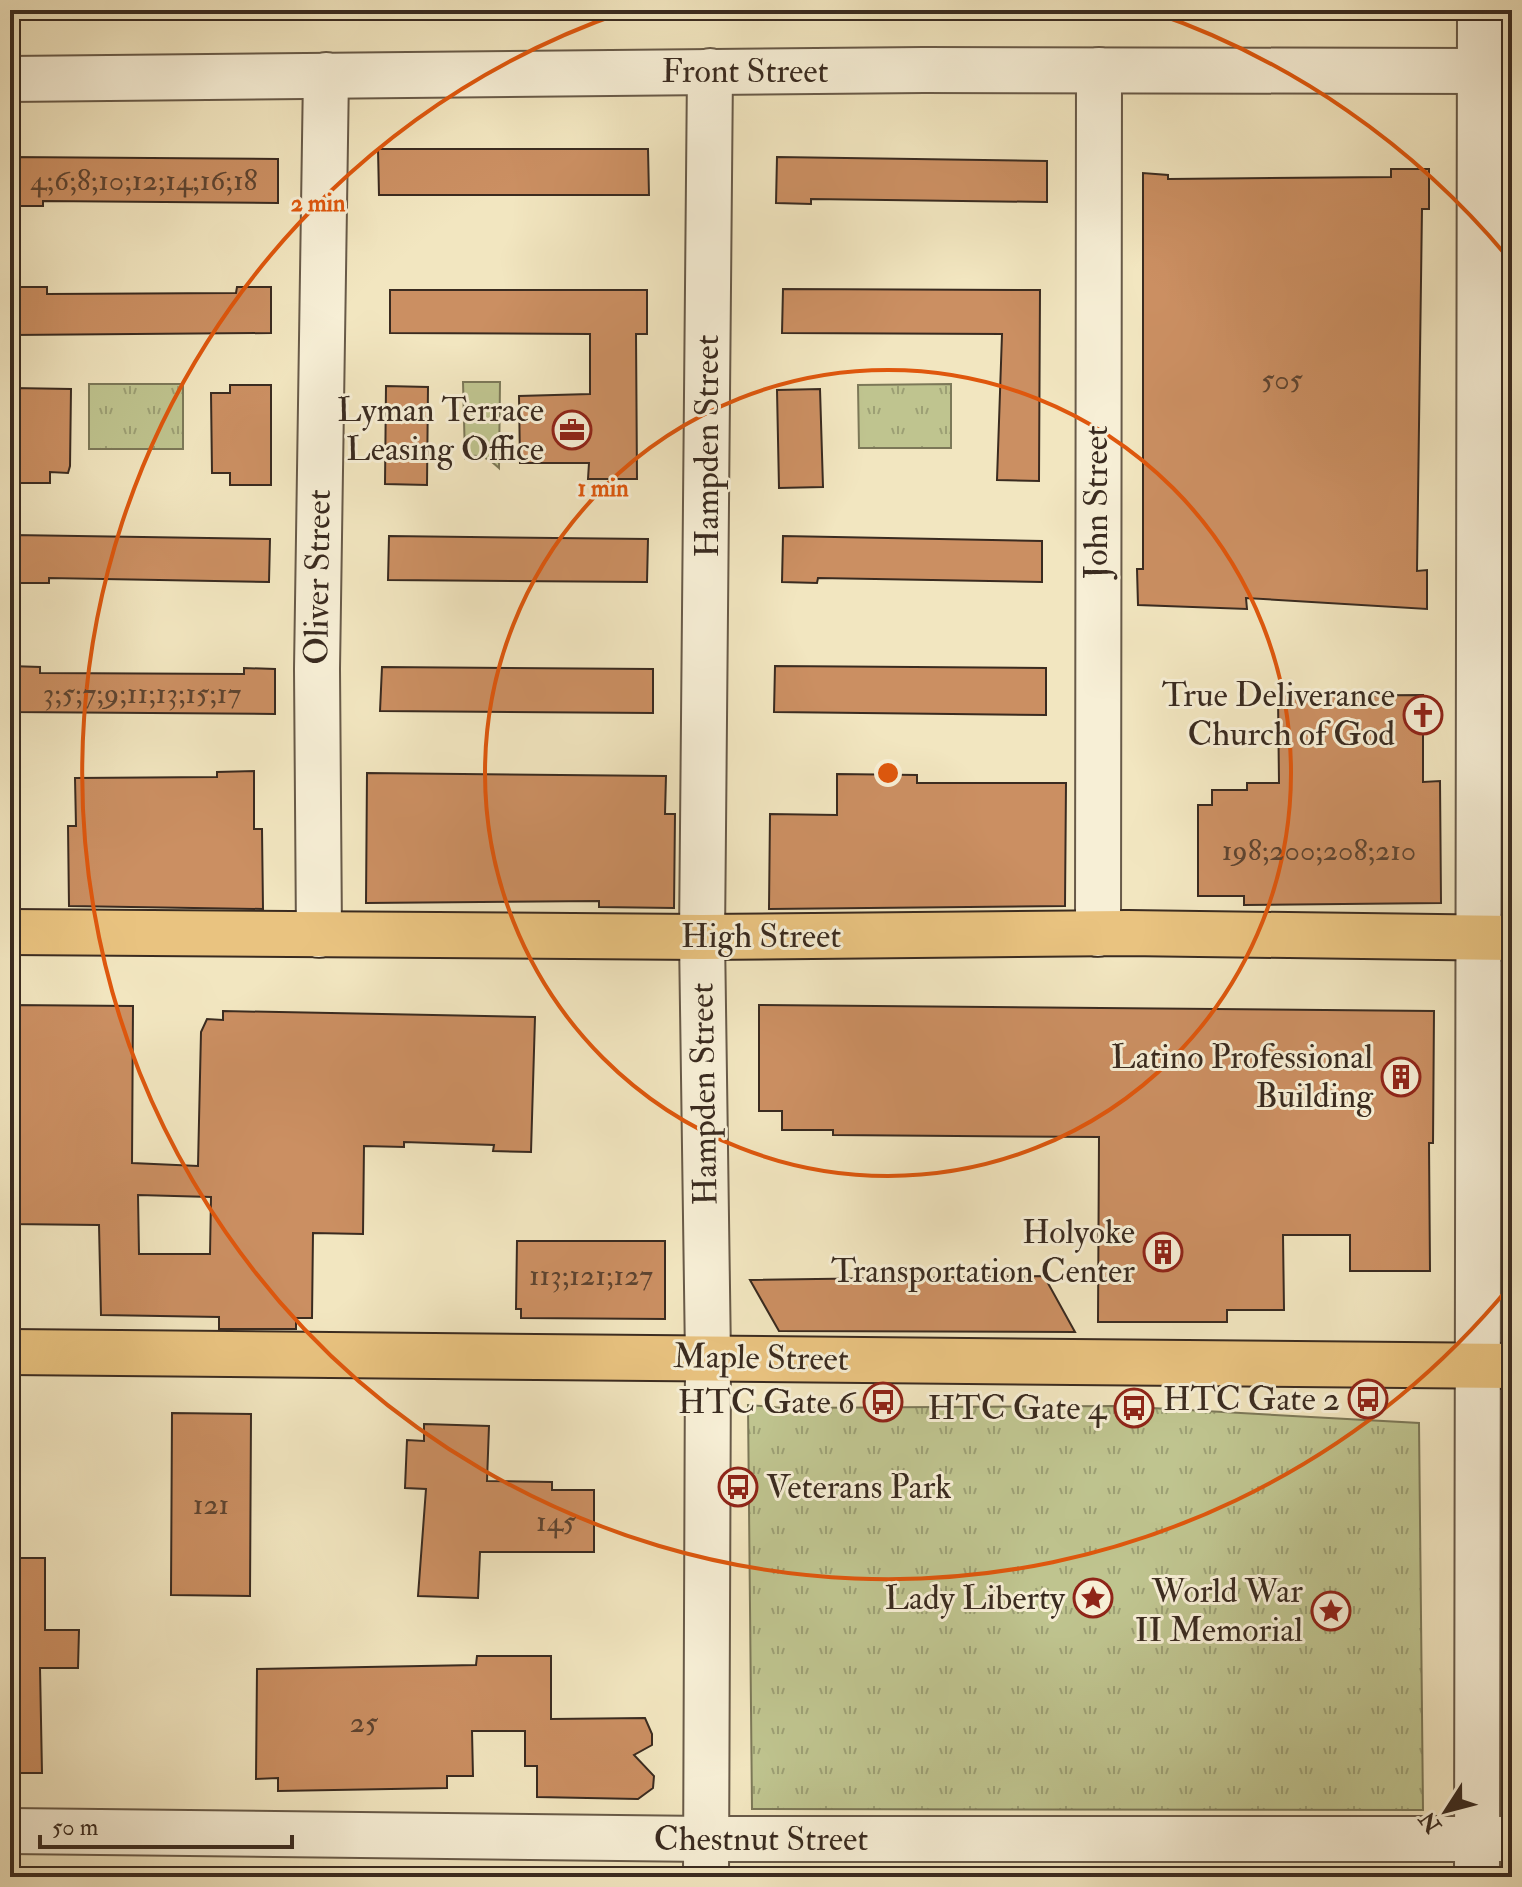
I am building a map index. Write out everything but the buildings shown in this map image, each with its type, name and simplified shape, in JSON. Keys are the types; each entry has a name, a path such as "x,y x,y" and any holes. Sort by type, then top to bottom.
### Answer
{"main road":[{"name":"High Street","path":"10,932 1495,938"},
{"name":"Maple Street","path":"10,1352 1494,1366"}],"street":[{"path":"1480,10 1480,71 1495,384 1494,1366 1488,1852"},
{"name":"John Street","path":"1098,934 1099,70"},
{"name":"Front Street","path":"10,79 710,71 1480,71"},
{"name":"Hampden Street","path":"706,1858 708,1357 702,937 710,71"},
{"name":"Oliver Street","path":"319,935 317,669 326,75"},
{"name":"Chestnut Street","path":"10,1831 706,1858 1488,1852"}],"green space":[{"path":"463,382 500,382 499,468 483,457 465,458"},
{"path":"89,384 183,384 183,449 89,449"},
{"path":"951,384 951,448 859,448 858,385"},
{"path":"748,1405 784,1408 1116,1406 1419,1423 1423,1810 752,1809"}],"place":[{"name":"Lyman Terrace Leasing Office","path":"572,430"},
{"name":"True Deliverance Church of God","path":"1423,715"},
{"name":"Latino Professional Building","path":"1401,1077"},
{"name":"Holyoke Transportation Center","path":"1163,1252"},
{"name":"HTC Gate 2","path":"1368,1399"},
{"name":"HTC Gate 6","path":"883,1402"},
{"name":"HTC Gate 4","path":"1134,1408"},
{"name":"Veterans Park","path":"738,1487"},
{"name":"Lady Liberty","path":"1093,1598"},
{"name":"World War II Memorial","path":"1331,1611"}]}
